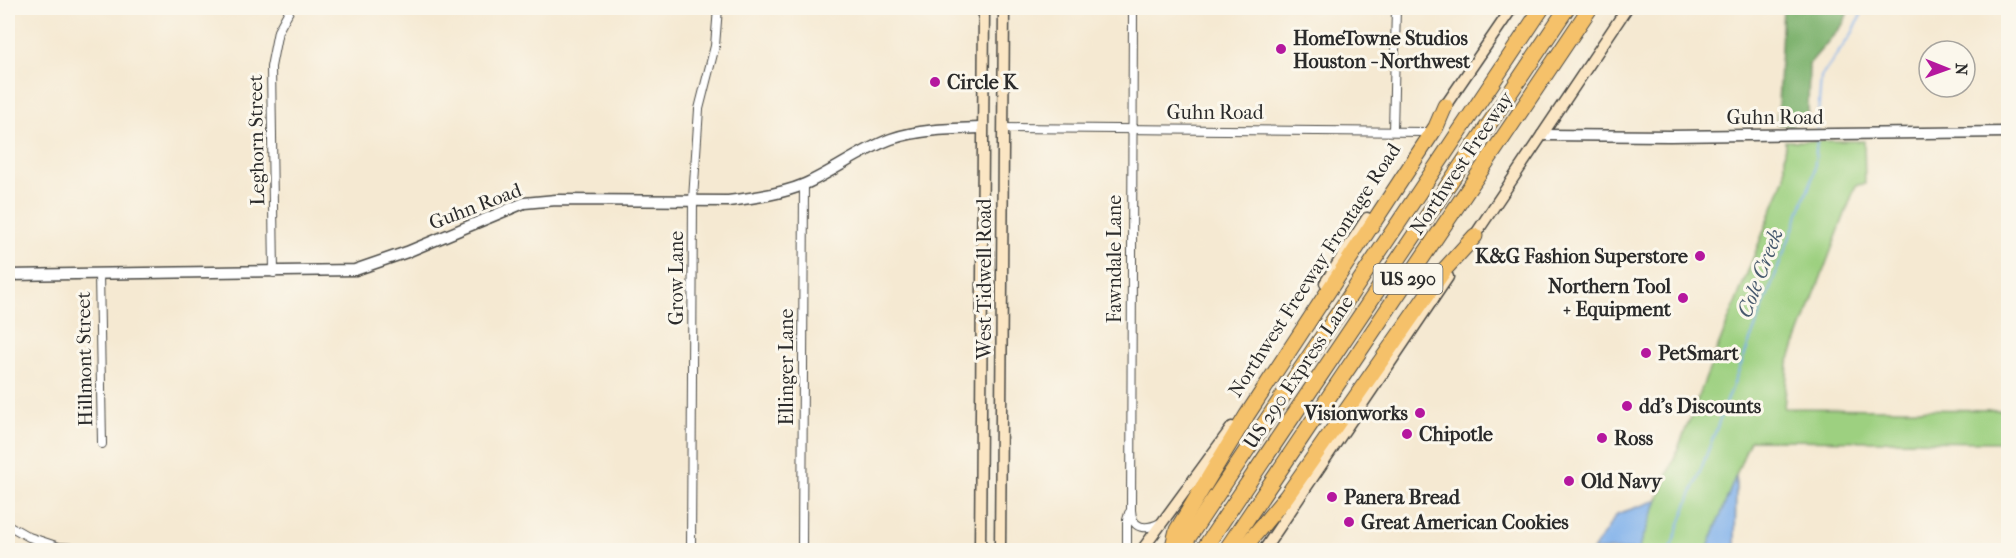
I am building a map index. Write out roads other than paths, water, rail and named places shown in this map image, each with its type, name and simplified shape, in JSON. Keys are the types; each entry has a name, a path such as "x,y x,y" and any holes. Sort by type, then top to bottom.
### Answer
{"highway":[{"name":"Northwest Freeway","path":"1180,550 1542,8"},
{"name":"US 290 Express Lane","path":"1203,550 1568,8"},
{"name":"Northwest Freeway","path":"1226,550 1590,8"},
{"path":"1172,550 1177,531 1247,415 1436,128 1446,106"},
{"path":"1242,550 1286,497 1444,269 1475,236"}],"main road":[{"name":"West Tidwell Road","path":"980,550 984,8"},
{"name":"West Tidwell Road","path":"1000,550 1004,8"},
{"name":"Northwest Freeway Frontage Road","path":"1142,550 1233,426 1350,243 1512,8"},
{"path":"1268,549 1627,8"},
{"path":"981,279 1002,280"},
{"path":"981,433 1000,434"}],"street":[{"name":"Grow Lane","path":"691,550 693,200 699,108 715,46 718,8"},
{"name":"Fawndale Lane","path":"1127,550 1127,520 1131,510 1133,8"},
{"path":"1394,131 1395,8"},
{"name":"Leghorn Street","path":"274,273 271,67 278,31 289,11"},
{"name":"Guhn Road","path":"8,275 274,273 355,270 407,252 524,203 556,200 728,201 750,198 804,184 890,140 912,133 982,128"},
{"name":"Guhn Road","path":"1003,128 1426,132"},
{"name":"Guhn Road","path":"1542,135 2008,132"},
{"name":"Ellinger Lane","path":"802,550 804,184"},
{"name":"Hillmont Street","path":"99,273 102,444"},
{"path":"1131,510 1131,518 1141,528 1160,523"},
{"path":"8,525 29,537 59,547 101,550"}],"water":[{"path":"1736,475 1735,550 1707,550"},
{"path":"1658,500 1638,550 1593,550 1617,514"}],"waterway":[{"name":"Cole Creek","path":"1817,130 1821,77 1853,32 1864,8"},
{"name":"Cole Creek","path":"1670,550 1814,174 1817,139"}],"place":[{"name":"HomeTowne Studios Houston - Northwest","path":"1281,49"},
{"name":"Circle K","path":"935,82"},
{"name":"K&G Fashion Superstore","path":"1700,256"},
{"name":"Northern Tool + Equipment","path":"1683,298"},
{"name":"PetSmart","path":"1646,353"},
{"name":"dd's Discounts","path":"1627,406"},
{"name":"Visionworks","path":"1420,413"},
{"name":"Chipotle","path":"1407,434"},
{"name":"Ross","path":"1602,438"},
{"name":"Old Navy","path":"1569,481"},
{"name":"Panera Bread","path":"1332,497"},
{"name":"Great American Cookies","path":"1349,522"}]}
